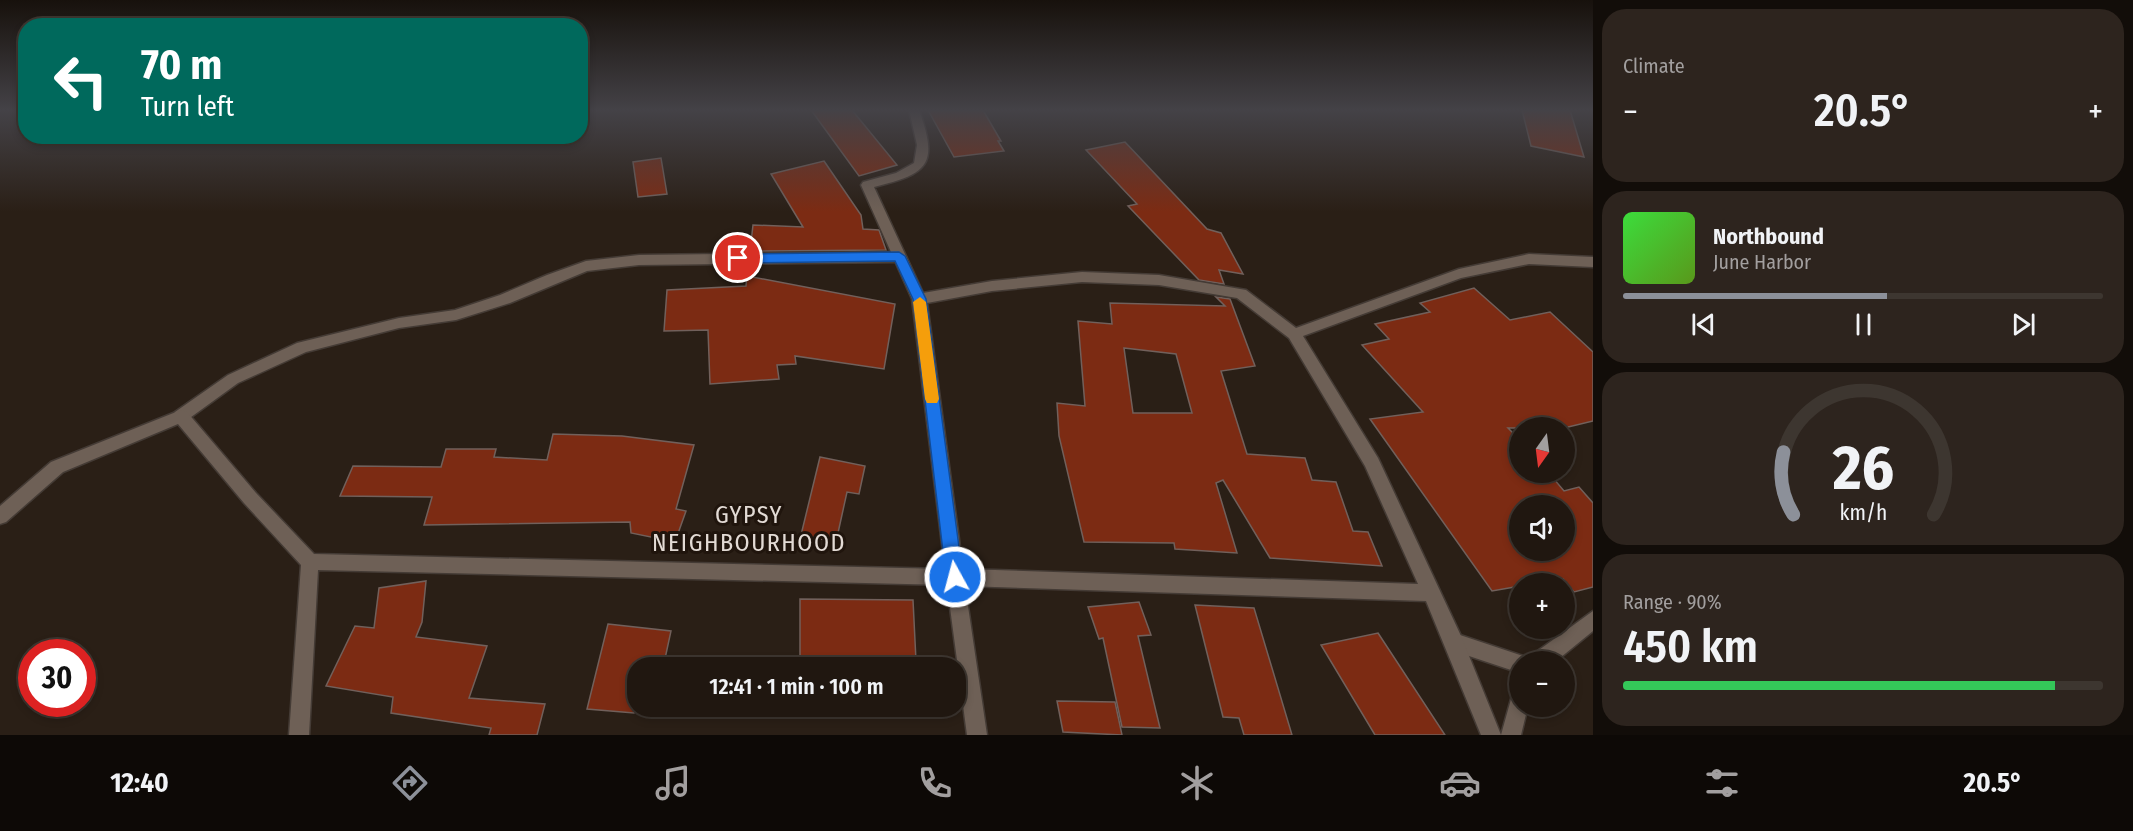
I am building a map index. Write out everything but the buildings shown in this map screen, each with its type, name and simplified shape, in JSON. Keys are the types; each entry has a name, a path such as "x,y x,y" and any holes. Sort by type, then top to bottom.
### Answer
{"street":[{"path":"924,144 922,159 916,168 905,176 867,185 919,299 977,735"},
{"path":"0,517 57,467 181,416 233,379 302,347 399,323 456,315 505,299 586,266 639,260 899,256"},
{"path":"1294,334 1459,274 1529,259 1593,262"},
{"path":"919,299 992,286 1082,277 1159,280 1241,294 1294,334 1372,462 1454,642 1491,735"},
{"path":"181,416 250,498 310,562 955,577 1432,593"},
{"path":"299,735 310,562"},
{"path":"1553,651 1593,620"},
{"path":"1454,642 1509,660"},
{"path":"1510,735 1515,717"}],"slow traffic":[{"path":"920,302 932,399"}],"district":[{"name":"GYPSY NEIGHBOURHOOD","path":"749,529"}],"route":[{"path":"738,258 899,256 919,299 955,577"}]}
